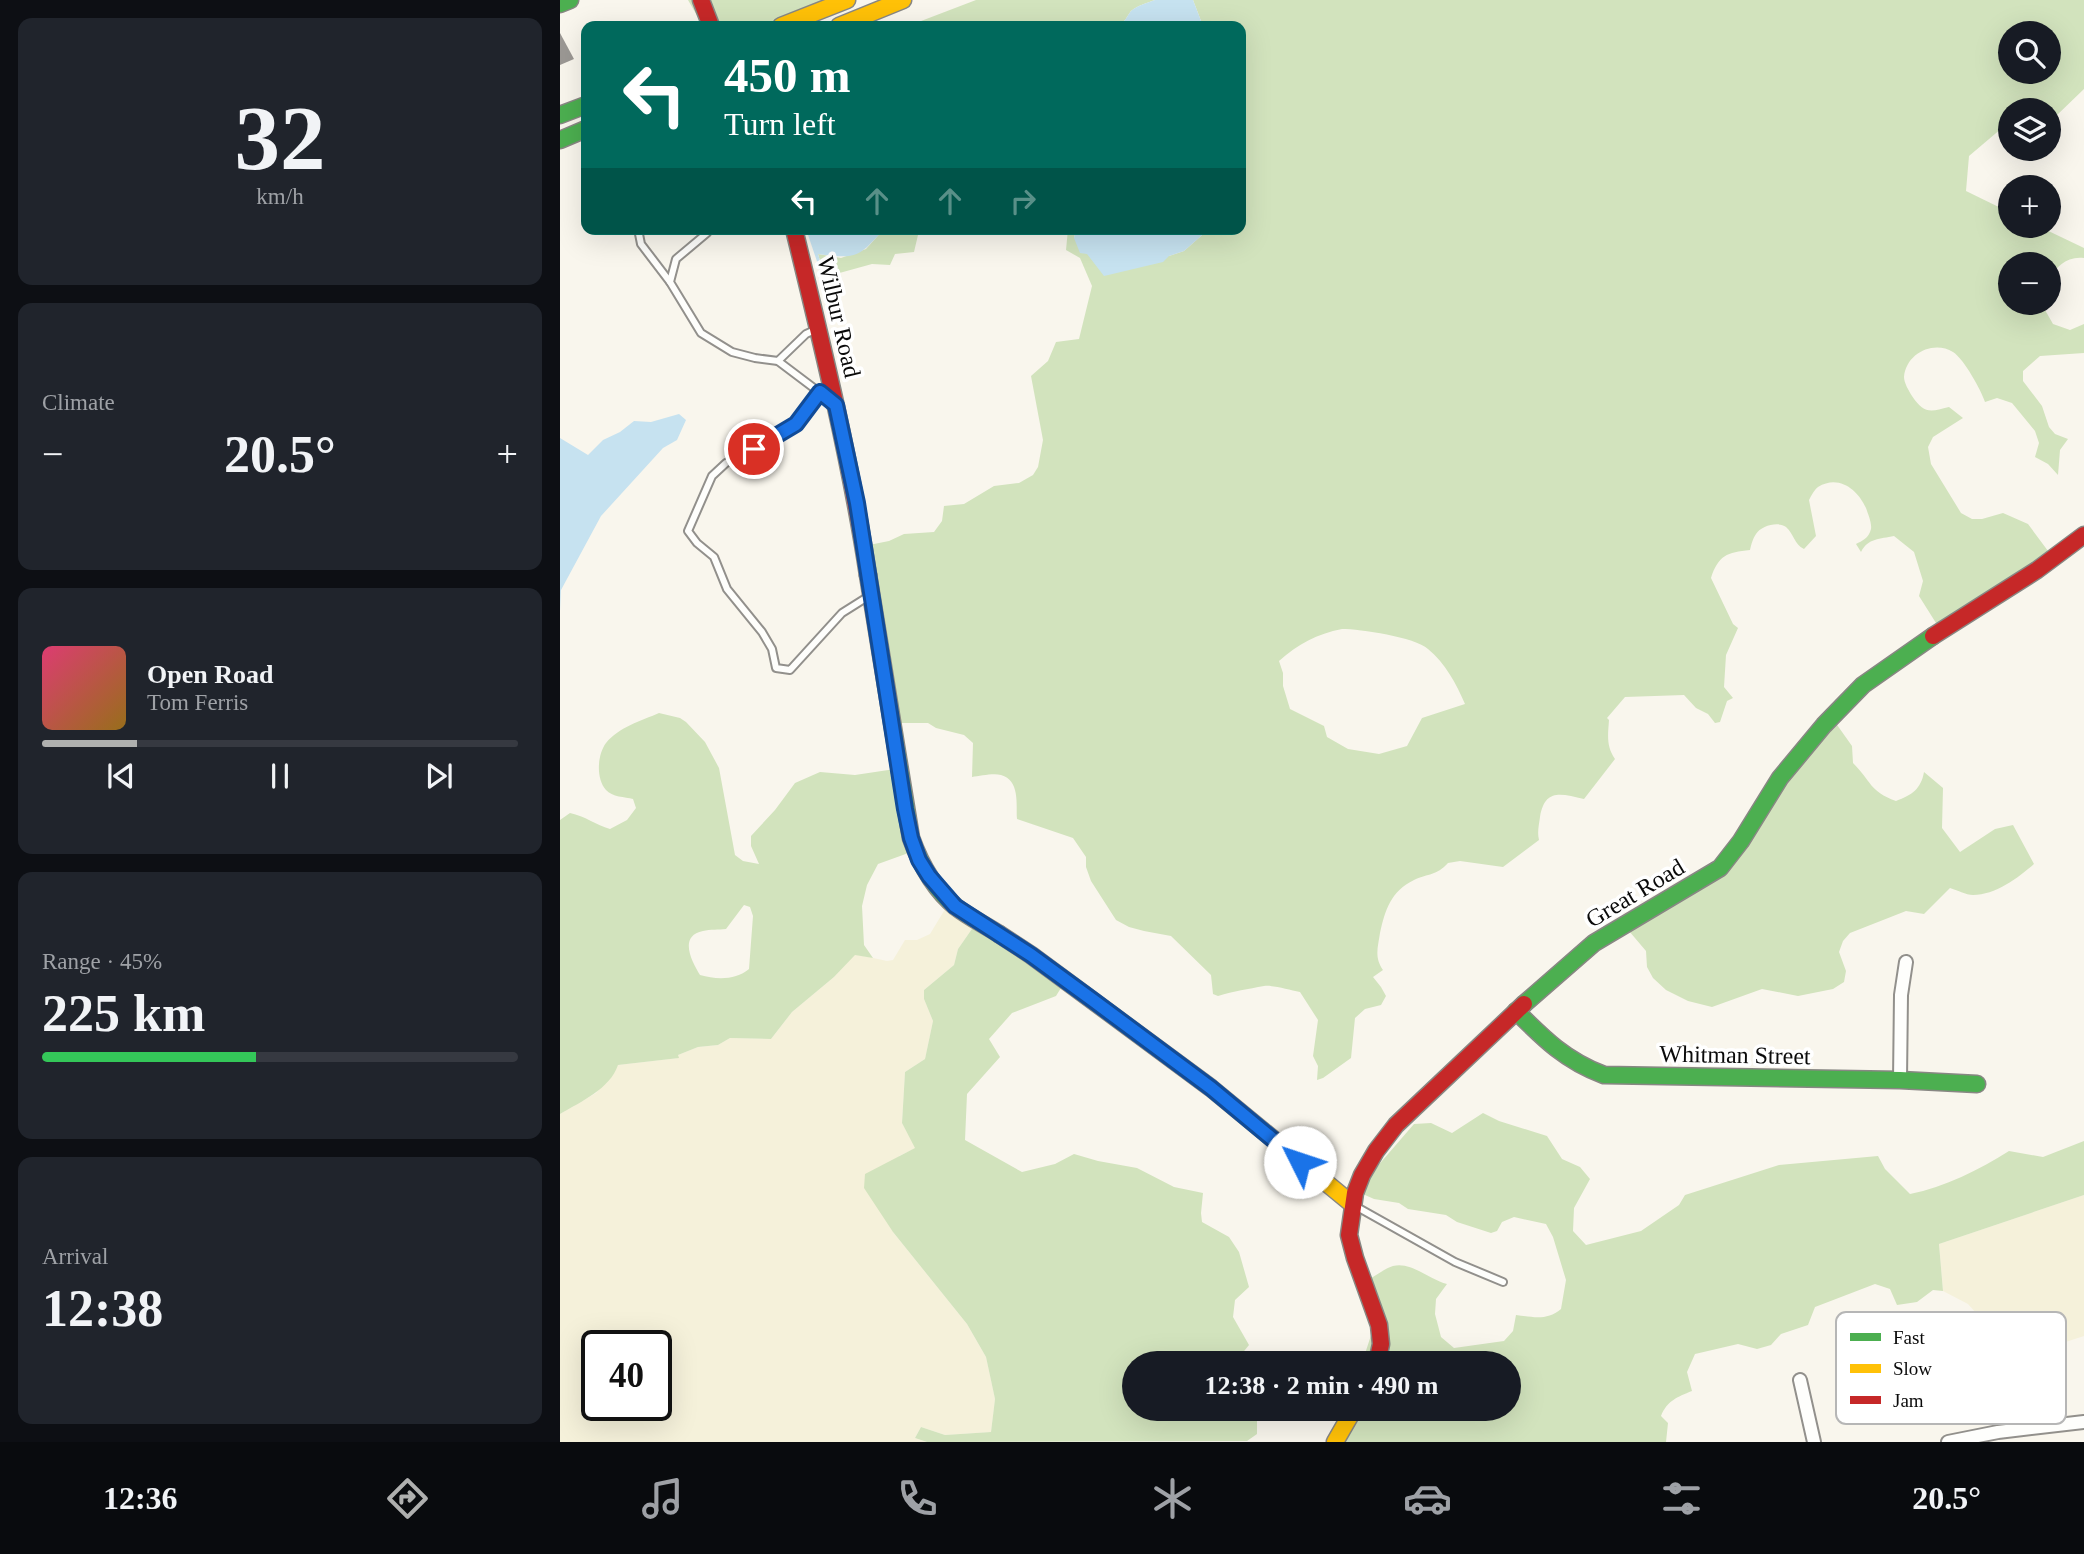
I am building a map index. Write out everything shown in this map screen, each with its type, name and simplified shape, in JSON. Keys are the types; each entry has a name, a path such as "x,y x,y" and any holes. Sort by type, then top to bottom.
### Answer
{"main road":[{"path":"560,4 570,0"},
{"path":"689,0 708,21"},
{"path":"701,0 709,21"},
{"path":"794,21 846,0"},
{"path":"855,21 903,0"},
{"path":"560,116 581,107"},
{"path":"560,140 581,131"},
{"name":"Wilbur Road","path":"794,235 857,503 905,809 919,860 955,906 1031,955 1211,1088 1352,1204"},
{"name":"Great Road","path":"1380,1351 1379,1325 1349,1235 1352,1204 1362,1175 1396,1125 1516,1011 1594,943 1720,868 1733,854 1770,792 1799,754 1861,687 1928,638 1990,602 2053,560 2084,535"},
{"name":"Whitman Street","path":"1516,1011 1559,1053 1584,1068 1604,1075 1900,1080 1976,1084"},
{"path":"1335,1442 1347,1421"}],"street":[{"path":"1900,1080 1901,995 1906,962"},
{"path":"1800,1380 1814,1442"},
{"path":"1948,1442 1998,1432 2084,1422"}],"lane":[{"path":"639,235 640,244 670,282 701,333 732,352 778,361 836,405"},
{"path":"670,282 676,259 705,235"},
{"path":"778,361 806,334 818,329"},
{"path":"820,392 796,424 726,463 712,476 688,531 697,543 714,557 727,589 762,632 772,649 776,668 790,670 842,613 872,594"},
{"path":"1352,1204 1455,1262 1503,1282"}],"shaded area":[{"path":"950,901 974,926 958,949 954,965 924,990 924,999 933,1021 925,1059 905,1072 902,1123 916,1148 899,1156 893,1232 967,1324 986,1357 995,1399 991,1432 945,1435 921,1427 915,1438 927,1442 560,1442 560,1114 596,1093 618,1065 678,1058 678,1055 698,1047 718,1045 730,1038 771,1039 792,1012 834,977 855,954 893,960 905,940 917,940 930,934"},
{"path":"2084,1195 2084,1336 2066,1342 2066,1312 1975,1312 1968,1304 1943,1291 1939,1244"}],"green space":[{"path":"688,0 845,0 793,21 700,21"},
{"path":"976,0 1155,0 1131,11 1124,21 921,21"},
{"path":"1193,0 2084,0 2084,89 2061,111 2061,98 1998,98 1998,131 1969,156 1966,191 1998,207 1998,238 2061,237 2084,248 2084,258 2072,259 2061,265 2061,252 1998,252 1998,315 2048,315 2053,324 2070,330 2084,324 2084,353 2040,356 2023,371 2023,381 2042,406 2049,427 2055,434 2068,439 2060,450 2058,475 2048,464 2035,457 2039,443 2035,431 2012,403 1997,398 1985,402 1967,368 1953,352 1938,347 1922,351 1910,361 1904,377 1912,396 1924,409 1949,407 1963,418 1933,437 1928,447 1931,464 1961,513 1972,519 1982,519 2003,513 2028,524 2051,555 1941,626 1936,623 1919,596 1923,581 1914,552 1894,536 1871,542 1861,552 1856,544 1867,537 1871,527 1863,501 1853,490 1840,483 1826,483 1818,487 1809,500 1816,536 1804,549 1786,527 1779,524 1770,525 1756,534 1750,550 1724,556 1711,578 1733,624 1738,628 1726,655 1724,687 1733,698 1727,701 1720,722 1715,723 1684,695 1625,697 1607,718 1609,745 1615,759 1584,799 1555,795 1546,801 1540,817 1539,840 1503,867 1460,861 1448,863 1432,874 1406,884 1394,896 1387,909 1380,933 1378,956 1383,970 1373,977 1386,996 1381,1005 1365,1009 1355,1018 1351,1058 1317,1080 1318,1066 1313,1056 1318,1020 1300,992 1264,986 1218,996 1213,994 1211,975 1171,936 1129,927 1116,920 1091,881 1086,857 1073,838 1017,819 1016,793 1007,778 994,774 972,777 973,743 964,735 936,728 928,723 894,723 864,546 889,541 904,534 934,532 942,521 944,506 964,504 994,486 1019,483 1033,475 1038,467 1043,440 1031,376 1048,361 1056,342 1079,339 1092,286 1080,258 1066,250 1067,235 1169,256 1184,251 1202,235 1246,235 1246,21 1201,21","holes":["1342,629 1387,634 1428,649 1445,667 1465,704 1422,718 1407,746 1379,754 1348,749 1327,737 1324,726 1290,709 1279,661 1293,650 1308,640"]},
{"path":"879,235 918,235 914,252 895,254 890,265 872,264 825,277 818,254 841,258 866,249"},
{"path":"659,713 680,718 705,742 719,768 735,855 743,861 759,864 751,846 751,836 795,783 820,772 855,775 895,769 914,851 878,864 867,885 862,906 864,945 873,958 855,955 834,977 792,1012 771,1039 730,1038 718,1045 698,1047 678,1055 679,1058 618,1065 614,1074 601,1088 560,1114 560,820 570,813 610,829 627,820 636,808 633,799 606,790 599,773 601,754 611,737","holes":["744,905 750,907 753,916 749,969 726,978 700,975 689,950 691,938 703,931 726,929"]},
{"path":"1830,715 1852,746 1853,763 1881,794 1896,801 1907,796 1918,787 1924,772 1943,788 1942,828 1960,852 1995,829 2013,825 2034,864 2013,880 1990,892 1970,895 1950,888 1924,914 1906,911 1850,933 1839,952 1846,971 1844,982 1833,989 1798,996 1762,989 1712,1007 1688,1001 1666,990 1653,978 1647,967 1646,951 1629,931 1724,858"},
{"path":"974,926 1064,983 1056,996 1012,1013 989,1039 1000,1057 967,1094 965,1140 1022,1172 1055,1164 1074,1154 1137,1168 1174,1187 1203,1193 1202,1222 1229,1237 1239,1252 1249,1287 1235,1300 1233,1317 1249,1345 1244,1351 1122,1351 1122,1421 1257,1421 1257,1434 1247,1441 927,1442 915,1438 921,1427 945,1435 991,1432 995,1399 986,1357 967,1324 893,1232 864,1188 865,1174 915,1148 902,1123 905,1072 925,1059 933,1021 924,999 924,990 954,965 958,949"},
{"path":"1483,1113 1499,1121 1547,1136 1562,1159 1580,1167 1590,1179 1574,1208 1573,1231 1586,1245 1641,1231 1679,1205 1685,1195 1779,1165 1878,1156 1885,1169 1910,1194 1961,1177 2009,1151 2043,1157 2084,1141 2084,1195 1939,1244 1943,1291 1933,1290 1917,1302 1897,1305 1890,1289 1875,1284 1815,1307 1808,1325 1781,1334 1771,1345 1757,1349 1738,1344 1695,1354 1687,1372 1692,1391 1673,1400 1661,1416 1668,1423 1666,1442 1332,1442 1343,1421 1521,1421 1521,1351 1366,1351 1375,1323 1363,1283 1393,1266 1414,1268 1447,1284 1436,1299 1435,1314 1441,1337 1454,1348 1504,1341 1513,1331 1516,1315 1545,1317 1561,1309 1566,1280 1553,1237 1546,1224 1514,1217 1502,1222 1497,1231 1491,1233 1457,1222 1446,1215 1408,1209 1399,1203 1374,1199 1356,1191 1414,1124 1431,1123 1452,1133"}],"water":[{"path":"1155,0 1193,0 1201,21 1124,21 1131,11"},
{"path":"808,235 878,235 856,254 818,254 823,279"},
{"path":"1075,235 1202,235 1184,251 1169,256 1163,262 1104,276 1087,254 1080,253"},
{"path":"679,414 686,420 677,440 663,448 601,516 561,590 560,611 560,438 588,455 603,440 634,421 651,422"}],"building":[{"path":"560,33 574,59 560,65"}],"traffic: fast":[{"path":"560,4 570,0"},
{"path":"560,115 581,107"},
{"path":"560,140 581,131"},
{"path":"868,575 911,838 941,893 961,911 999,934"},
{"path":"1524,1004 1594,943 1720,868 1741,841 1780,778 1824,725 1863,685 1933,636"},
{"path":"1516,1011 1567,1056 1604,1075 1900,1080 1977,1084"}],"traffic: slow":[{"path":"794,21 847,0"},
{"path":"851,21 903,0"},
{"path":"999,934 1211,1088 1352,1204"},
{"path":"1335,1442 1347,1421"}],"traffic: jam":[{"path":"701,0 709,21"},
{"path":"795,235 844,444 868,575"},
{"path":"1933,636 2037,570 2084,535"},
{"path":"1380,1351 1379,1325 1349,1235 1355,1193 1362,1175 1396,1125 1524,1004"}],"route":[{"path":"754,449 796,424 820,392 836,405 857,503 905,809 911,838 919,860 929,876 955,906 1031,955 1094,1001 1211,1088 1300,1162"}]}
